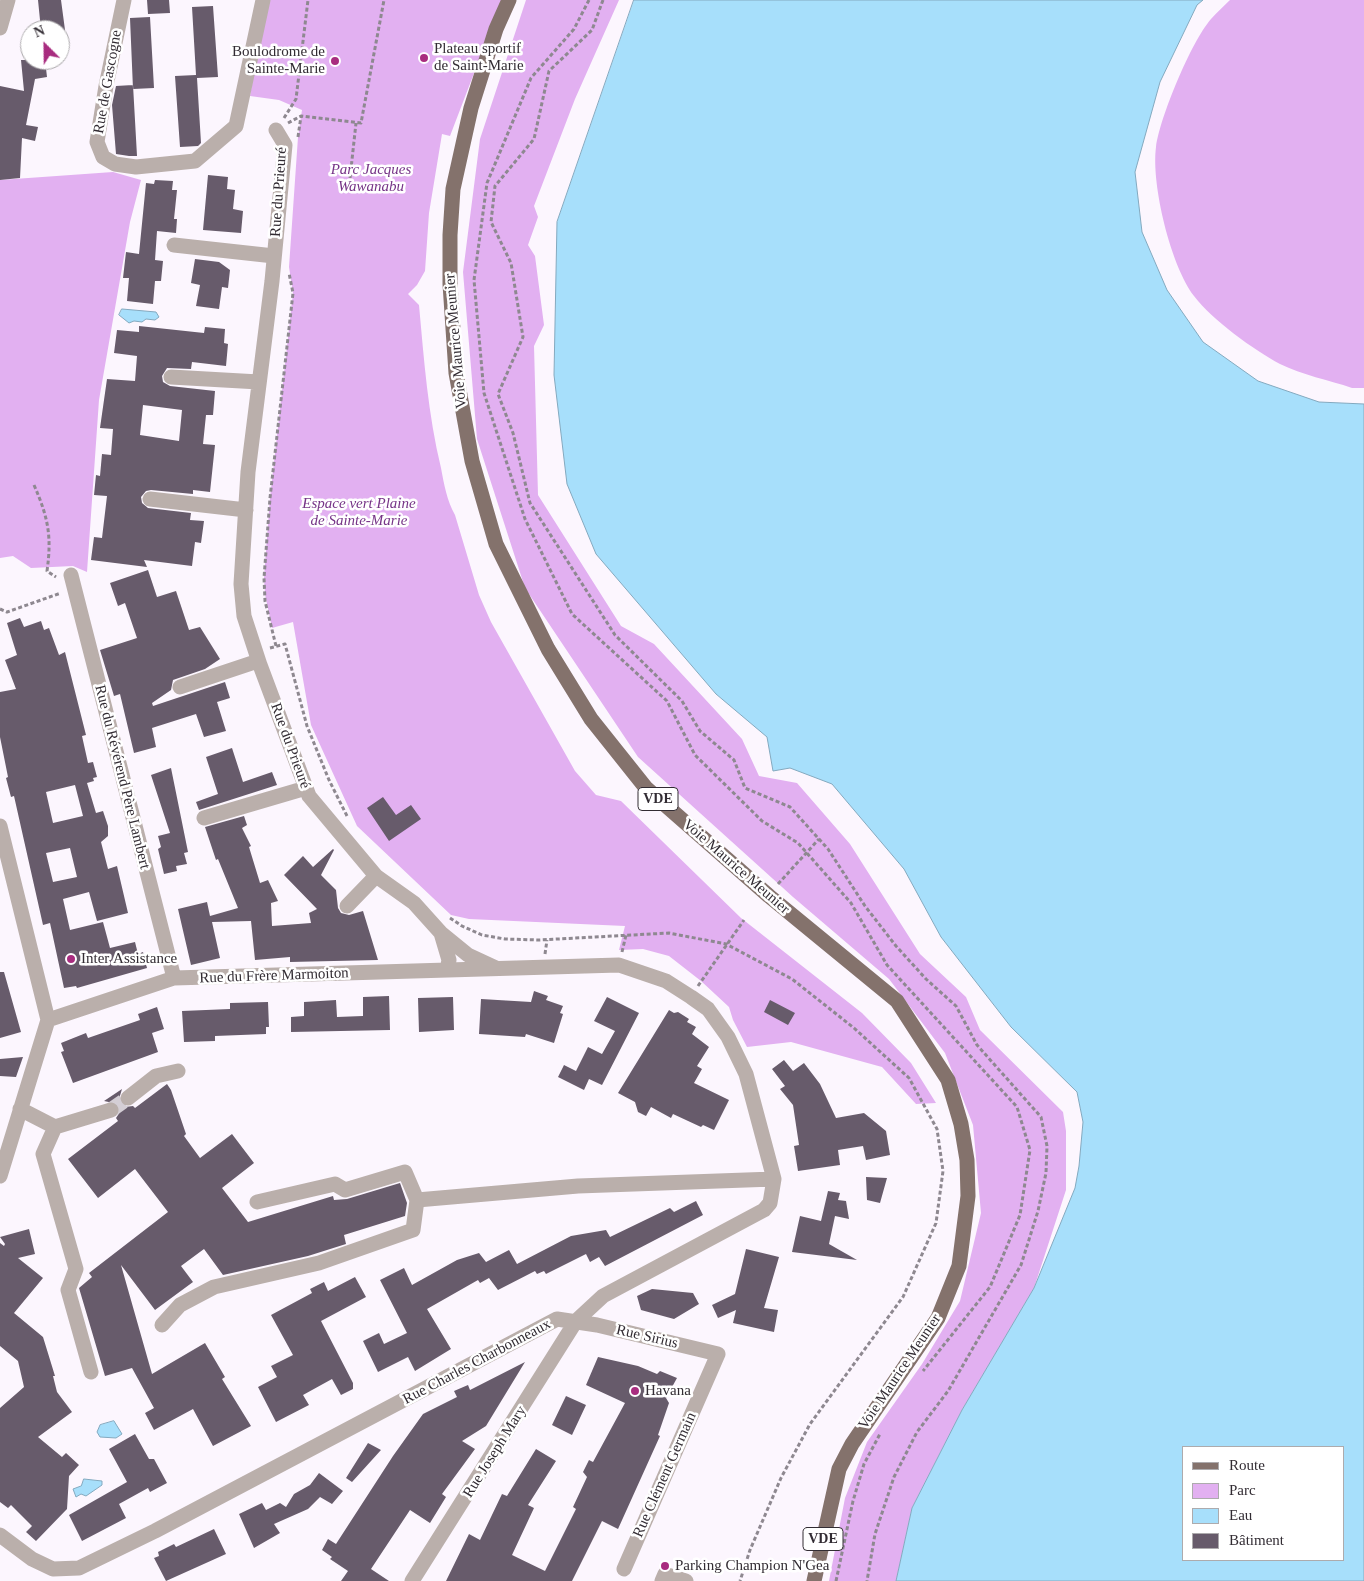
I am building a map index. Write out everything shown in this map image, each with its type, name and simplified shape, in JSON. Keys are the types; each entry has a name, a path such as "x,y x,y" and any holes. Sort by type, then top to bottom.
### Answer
{"main road":[{"name":"Voie Maurice Meunier","path":"509,0 496,29 471,108 453,189 450,235 450,284 456,373 472,461 496,544 548,649 591,719 646,788 768,896 897,1001 948,1080 961,1124 967,1160 968,1196 959,1266 938,1318 852,1444 839,1469 814,1581"}],"street":[{"path":"0,28 8,0"},
{"name":"Rue de Gascogne","path":"124,0 106,86 97,142 103,157 114,164 136,167 195,161 236,126 263,0"},
{"name":"Rue du Prieuré","path":"276,130 285,145 246,510 241,584 244,616 308,796 376,876 414,903 441,933 468,955 500,969"},
{"name":"Rue du Prieuré","path":"174,245 274,256"},
{"path":"171,377 259,382"},
{"path":"150,499 246,510"},
{"name":"Rue du Révérend Père Lambert","path":"72,581 174,978"},
{"path":"180,687 257,657"},
{"path":"204,818 306,788"},
{"path":"0,826 3,852 48,1020 2,1161 0,1176"},
{"path":"347,906 376,876"},
{"name":"Rue du Prieuré","path":"441,933 449,960 447,970"},
{"name":"Rue du Frère Marmoiton","path":"48,1020 174,978 619,965 666,981 691,996"},
{"path":"576,1322 603,1296 764,1210 770,1203 774,1179 746,1074 723,1030 708,1009 691,996"},
{"path":"128,1098 156,1076 178,1071"},
{"path":"20,1110 55,1127 111,1110"},
{"path":"55,1127 43,1154 76,1269 68,1290 91,1372"},
{"path":"162,1325 180,1305 214,1287 319,1263 413,1230 417,1200 406,1172 345,1190 335,1184 257,1202"},
{"path":"417,1200 578,1186 774,1179"},
{"name":"Rue Charles Charbonneaux","path":"0,1535 32,1559 53,1569 79,1568 147,1536 557,1319 576,1322"},
{"name":"Rue Sirius","path":"576,1322 718,1354"},
{"name":"Rue Joseph Mary","path":"412,1581 576,1322"},
{"name":"Rue Clément Germain","path":"624,1569 718,1354"},
{"path":"662,1581 665,1574 686,1581"}],"path":[{"path":"276,130 296,99 308,0"},
{"path":"276,130 301,116 362,123 384,0"},
{"path":"589,0 574,29 530,78 487,183 474,280 484,393 525,519 572,614 668,701 695,755 762,821 798,842 851,903 887,965 1017,1107 1030,1150 1020,1215 990,1287 918,1376"},
{"path":"603,0 592,30 549,71 534,139 495,186 491,222 511,263 523,337 498,394 513,433 530,503 616,635 682,701 700,731 734,760 745,788 790,807 819,839 896,946 926,979 956,1006 977,1045 1041,1117 1047,1146 1046,1173 1038,1211 1021,1265 948,1391 917,1432 894,1477 875,1534 867,1581"},
{"path":"297,146 301,116"},
{"path":"350,178 356,123"},
{"path":"276,646 265,601 264,578 270,498 293,293 289,267"},
{"path":"34,485 48,523 49,555 47,571 72,581"},
{"path":"0,609 7,612 72,581"},
{"path":"257,657 276,646 285,644 307,726 329,780 350,820"},
{"path":"778,884 806,851 819,839"},
{"path":"448,916 462,926 482,934 505,939 547,940 669,933 726,944 792,979 854,1028 909,1078 937,1129 943,1171 936,1223 902,1297 810,1424 781,1478 740,1581"},
{"path":"691,996 744,920"},
{"path":"836,1581 853,1501 864,1464 882,1429"}],"green space":[{"path":"266,0 502,0 450,136 442,134 429,213 425,271 417,285 408,294 419,305 430,407 437,448 450,504 479,595 491,622 575,771 596,795 621,801 741,918 862,1013 911,1063 936,1103 916,1104 882,1067 791,1042 747,1047 733,1020 729,1007 701,981 669,956 643,949 619,950 625,926 469,919 451,915 357,826 311,725 293,622 272,628 265,594 264,578 270,498 293,293 289,267 298,137 302,110 279,100 250,96"},
{"path":"526,0 619,0 575,99 534,206 538,217 528,245 535,256 544,325 534,346 538,495 621,626 654,644 742,739 759,776 797,783 850,844 920,954 966,997 980,1030 1063,1112 1066,1131 1066,1190 1034,1288 962,1410 912,1508 896,1581 829,1581 845,1498 867,1442 922,1364 960,1301 981,1213 973,1125 945,1053 889,979 793,897 638,757 525,588 477,439 463,272 480,139"},
{"path":"1230,0 1364,0 1364,388 1352,388 1297,371 1280,364 1246,343 1211,315 1194,296 1186,283 1171,246 1164,224 1157,182 1155,163 1159,134 1170,99 1195,44 1211,19"},
{"path":"113,172 141,180 130,222 99,400 87,572 73,566 31,568 13,556 0,558 0,180"}],"water":[{"path":"634,0 1203,0 1197,5 1160,82 1135,172 1142,232 1167,290 1203,342 1258,381 1319,402 1364,404 1364,1581 896,1581 912,1508 962,1410 1034,1288 1075,1188 1083,1122 1077,1092 1011,1027 941,937 904,869 832,784 790,768 773,771 767,737 716,694 596,554 567,484 554,375 557,222"},
{"path":"122,309 156,312 159,317 155,320 146,319 142,322 134,321 129,323 119,315"},
{"path":"114,1421 122,1434 116,1438 100,1437 97,1432 100,1425"},
{"path":"84,1479 102,1481 102,1485 86,1496 81,1494 76,1497 73,1489 81,1486"}],"building":[{"path":"38,0 61,0 64,20 40,20"},
{"path":"147,0 169,0 170,13 148,14"},
{"path":"213,6 218,77 197,78 201,143 198,146 180,147 175,76 196,75 192,7"},
{"path":"150,17 154,88 133,89 130,18"},
{"path":"22,70 46,70 47,77 35,79 26,125 38,127 35,141 22,138 20,178 0,180 0,86 24,91"},
{"path":"133,85 137,156 129,156 116,154 112,105 116,86"},
{"path":"208,175 228,177 227,189 235,190 233,209 243,211 241,233 203,230"},
{"path":"155,180 173,181 172,190 177,190 174,219 177,219 176,233 157,231 155,260 163,261 161,281 155,281 153,304 127,301 129,278 123,278 126,252 139,254 146,183 154,184"},
{"path":"195,259 219,262 230,270 228,288 222,287 219,309 196,306 200,285 191,283"},
{"path":"139,326 204,333 205,327 225,329 224,343 228,344 226,366 192,362 191,369 167,368 162,376 163,382 170,386 215,391 213,415 206,415 203,444 215,445 210,492 193,490 193,494 151,490 146,491 141,497 142,503 148,508 191,513 190,520 204,521 201,543 195,542 192,566 144,560 147,567 91,560 94,537 102,538 107,496 94,495 96,475 100,476 102,454 111,455 113,429 100,428 107,379 135,381 137,356 114,353 117,330 139,332","holes":["143,405 182,410 179,441 140,435"]},
{"path":"148,570 157,597 176,591 189,630 200,627 220,659 205,669 173,680 171,690 152,703 153,706 225,682 230,698 217,702 226,731 204,737 196,714 152,728 156,747 134,753 120,694 114,696 100,650 137,638 125,603 118,606 110,583"},
{"path":"20,618 24,627 41,621 44,630 49,628 59,655 65,652 86,735 82,736 88,763 93,762 97,777 93,778 94,781 87,783 96,813 103,811 108,826 108,836 101,842 108,869 117,866 128,913 97,921 89,892 63,899 70,930 103,922 110,948 135,942 138,954 143,952 147,968 77,988 76,986 64,988 50,923 43,925 14,796 11,797 6,778 8,777 0,737 0,692 16,689 5,660 17,655 7,623","holes":["75,785 83,816 53,823 46,792","70,848 77,877 53,882 46,853"]},
{"path":"232,748 243,782 272,772 277,785 199,810 196,802 218,794 206,757"},
{"path":"171,768 188,852 184,853 187,864 176,866 177,871 164,874 158,849 161,847 158,836 170,833 151,775"},
{"path":"383,797 396,815 411,805 421,819 389,841 367,808"},
{"path":"244,816 247,825 242,828 251,846 249,847 260,883 268,880 278,901 271,903 272,926 311,923 309,913 317,909 284,875 303,856 313,867 333,849 321,875 336,890 338,908 341,913 349,915 363,911 378,960 290,962 290,957 255,960 251,921 212,922 220,958 191,965 178,909 207,902 210,916 238,908 218,859 216,860 205,827"},
{"path":"0,972 4,972 21,1032 0,1038"},
{"path":"534,991 548,996 546,1000 563,1006 560,1013 563,1014 554,1043 526,1034 525,1037 479,1034 481,999 531,1002"},
{"path":"389,996 390,1030 291,1032 291,1017 304,1016 304,1002 336,1000 337,1017 363,1016 363,997"},
{"path":"453,997 454,1030 419,1032 418,998"},
{"path":"607,997 639,1013 602,1085 589,1079 584,1090 558,1077 564,1065 576,1071 588,1047 602,1054 615,1031 594,1021"},
{"path":"770,1000 795,1013 788,1025 764,1012"},
{"path":"268,1002 269,1027 266,1027 266,1034 215,1036 215,1041 184,1042 182,1011 230,1009 230,1003"},
{"path":"157,1007 164,1029 152,1033 158,1052 73,1083 61,1052 64,1051 61,1043 86,1033 88,1038 140,1020 138,1014"},
{"path":"669,1010 674,1013 678,1012 689,1019 687,1022 696,1027 692,1034 709,1047 697,1066 702,1069 694,1083 729,1100 714,1130 703,1125 701,1127 673,1114 671,1118 651,1107 646,1116 638,1112 635,1102 618,1093"},
{"path":"23,1057 16,1077 0,1076 0,1059"},
{"path":"784,1060 793,1071 804,1063 820,1084 836,1118 864,1113 886,1131 890,1155 866,1160 863,1146 838,1150 840,1165 798,1171 794,1146 799,1145 793,1105 780,1089 785,1086 772,1069"},
{"path":"167,1084 171,1090 186,1134 184,1136 200,1158 232,1134 254,1163 222,1188 248,1222 333,1196 334,1200 347,1199 400,1183 407,1203 405,1216 344,1235 346,1244 308,1256 223,1275 204,1249 181,1266 193,1282 155,1310 121,1265 152,1374 205,1343 225,1377 222,1379 251,1426 213,1446 193,1409 154,1430 145,1413 154,1408 132,1368 105,1376 79,1288 92,1277 89,1273 168,1212 135,1169 98,1198 68,1159 118,1121 116,1118 120,1112 118,1104 104,1101 122,1089 119,1099 120,1103 125,1107 133,1106 135,1108"},
{"path":"866,1177 887,1178 880,1203 867,1200"},
{"path":"828,1191 840,1193 838,1200 846,1201 849,1219 835,1216 829,1244 857,1260 792,1252 800,1216 821,1221"},
{"path":"696,1201 703,1215 605,1266 599,1257 590,1262 586,1254 546,1274 544,1271 537,1274 535,1271 498,1290 489,1278 480,1283 478,1280 427,1309 451,1349 415,1371 408,1357 378,1372 363,1341 379,1333 384,1344 407,1333 380,1280 404,1268 412,1285 457,1260 479,1253 486,1262 509,1250 517,1264 571,1236 606,1230 610,1237 670,1208 674,1212"},
{"path":"29,1229 35,1254 18,1258 43,1278 14,1313 43,1337 55,1376 53,1376 57,1392 72,1412 38,1437 62,1457 66,1453 79,1465 69,1476 67,1509 36,1541 26,1532 32,1526 11,1505 8,1508 0,1502 0,1408 24,1387 18,1361 0,1346 0,1243 4,1246 5,1244 0,1237"},
{"path":"746,1249 779,1257 764,1308 778,1310 774,1332 733,1323 736,1310 718,1318 712,1305 735,1294"},
{"path":"355,1277 366,1297 321,1321 353,1383 353,1389 341,1395 332,1379 303,1395 309,1405 276,1422 258,1387 277,1377 271,1366 293,1355 271,1315 312,1293 310,1289 324,1282 328,1291"},
{"path":"652,1289 693,1293 699,1304 674,1319 641,1310 637,1296"},
{"path":"598,1357 638,1366 657,1374 660,1371 677,1378 666,1398 669,1403 658,1435 660,1436 618,1529 602,1521 572,1581 446,1581 469,1534 480,1540 502,1494 507,1496 536,1449 556,1461 528,1505 534,1508 512,1555 545,1571 576,1509 573,1507 587,1477 583,1472 589,1460 593,1462 625,1403 586,1385"},
{"path":"525,1362 486,1426 462,1441 475,1449 442,1494 446,1497 430,1523 410,1510 371,1569 389,1581 341,1581 348,1571 330,1559 332,1557 322,1550 328,1539 336,1544 393,1456 423,1414 457,1397 454,1391 468,1385 470,1390"},
{"path":"566,1396 586,1405 572,1435 552,1425"},
{"path":"135,1434 149,1459 154,1459 167,1483 150,1492 148,1488 119,1504 126,1518 82,1541 69,1515 127,1482 109,1449"},
{"path":"368,1443 381,1450 352,1482 346,1478"},
{"path":"319,1473 343,1491 332,1504 320,1497 308,1509 274,1524 280,1533 254,1548 239,1514 262,1503 266,1510 280,1503 286,1507 294,1494 310,1485"},
{"path":"214,1529 226,1554 166,1581 154,1558 159,1556 158,1552 174,1544 176,1547"}],"tunnel":[{"path":"111,1110 128,1098"}],"place":[{"name":"Plateau sportif de Saint-Marie","path":"424,58"},
{"name":"Boulodrome de Sainte-Marie","path":"335,61"},
{"name":"Inter Assistance","path":"71,959"},
{"name":"Havana","path":"635,1391"},
{"name":"Parking Champion N'Gea","path":"665,1566"}],"park label":[{"name":"Parc Jacques Wawanabu","path":"371,178"},
{"name":"Espace vert Plaine de Sainte-Marie","path":"359,512"}]}
